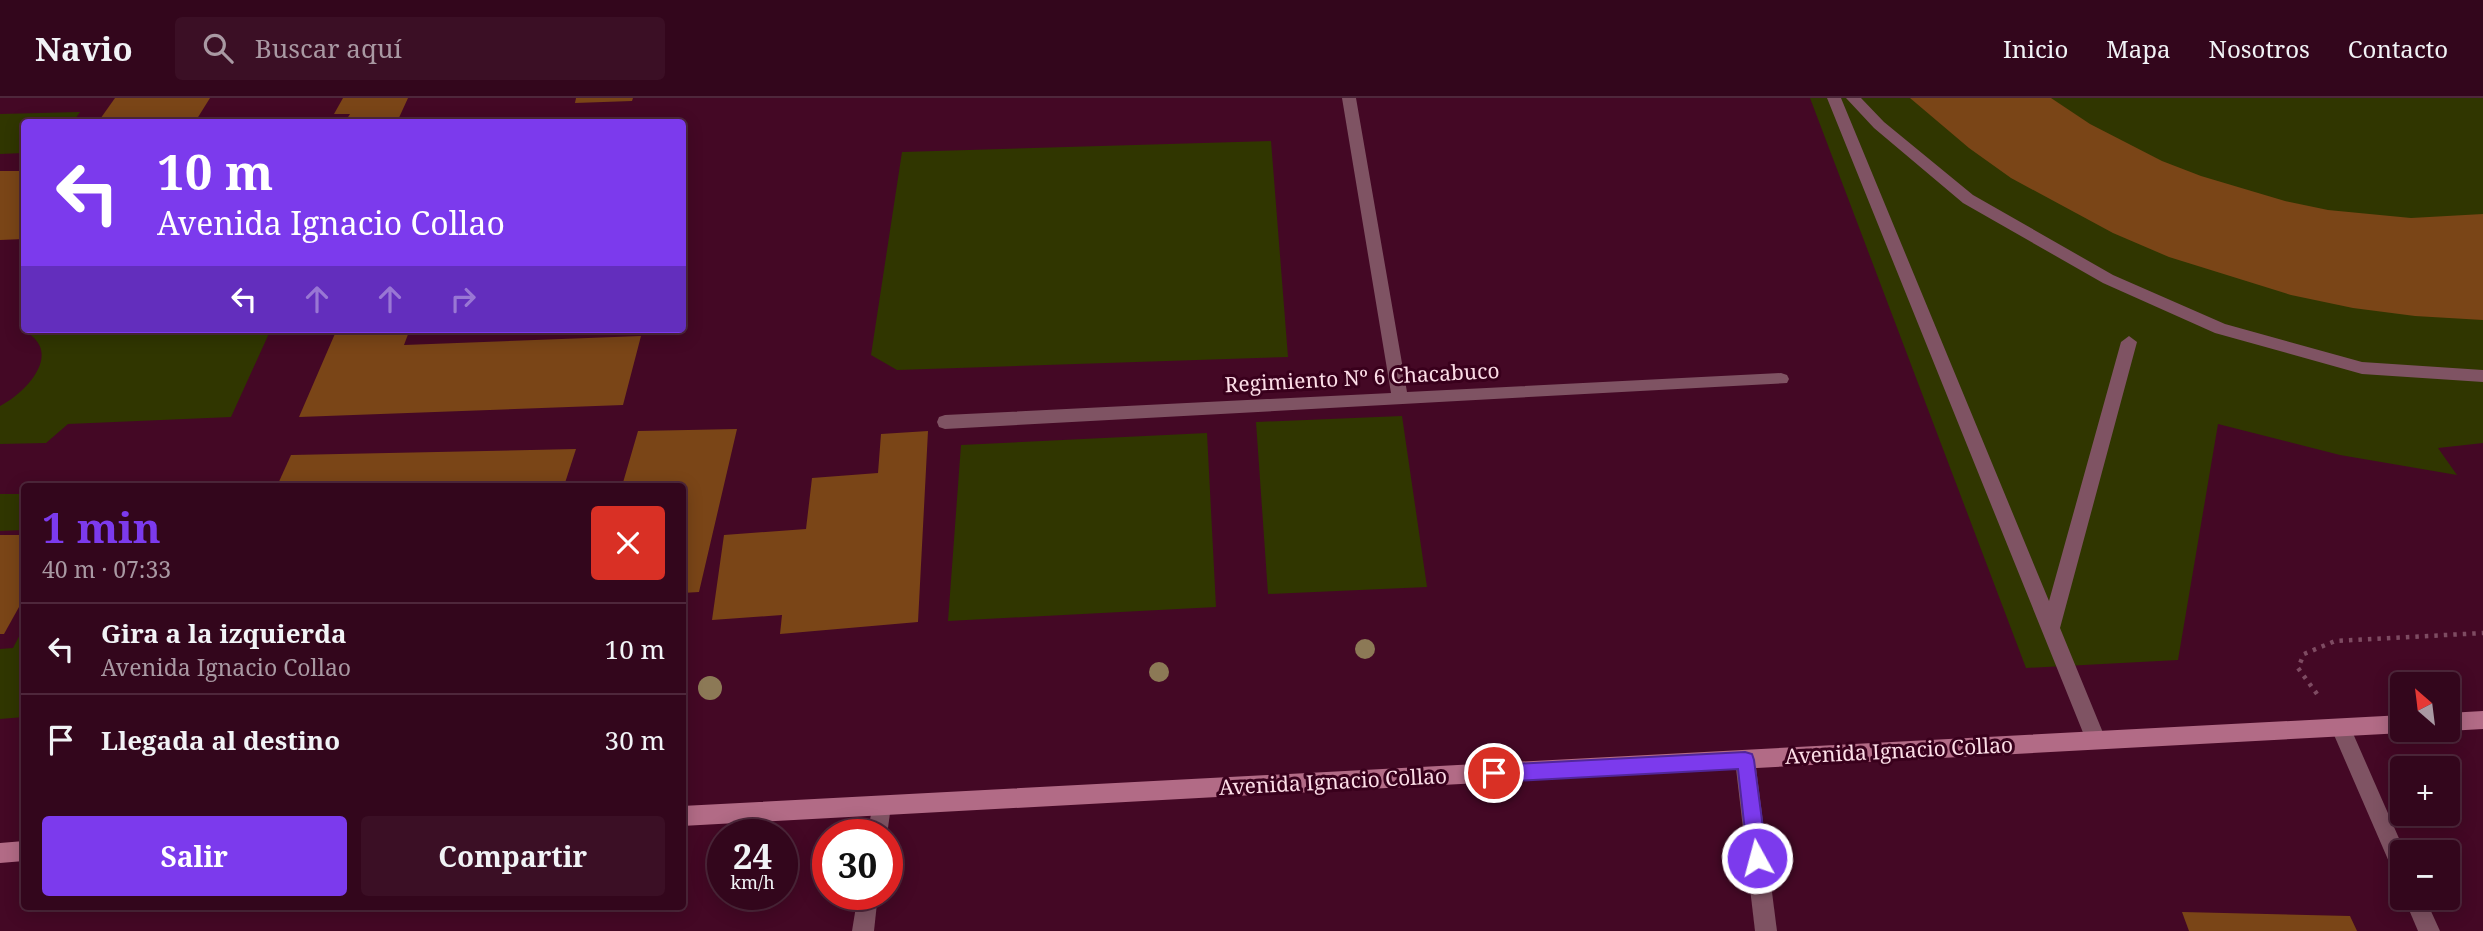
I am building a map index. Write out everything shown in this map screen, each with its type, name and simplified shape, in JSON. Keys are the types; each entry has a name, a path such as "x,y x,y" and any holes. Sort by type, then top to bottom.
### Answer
{"main road":[{"path":"2460,721 2483,720"},
{"name":"Avenida Ignacio Collao","path":"686,817 2390,725"},
{"path":"0,853 21,851"}],"street":[{"path":"1349,98 1400,398"},
{"path":"1834,98 2096,740"},
{"path":"1853,98 1879,125 1968,199 2120,285 2221,329 2362,368 2483,376"},
{"path":"2050,629 2129,342"},
{"name":"Regimiento Nº 6 Chacabuco","path":"945,422 1781,379"},
{"path":"2341,727 2390,841"},
{"path":"1745,760 1766,931"},
{"path":"879,819 881,806"},
{"path":"863,931 866,910"},
{"path":"2419,910 2429,931"}],"path":[{"path":"2341,727 2298,668 2304,654 2334,641 2483,632"}],"green space":[{"path":"1810,98 2483,98 2483,443 2438,448 2457,475 2340,455 2218,424 2178,660 2026,668"},
{"path":"80,112 75,119 21,119 21,153 0,154 0,114"},
{"path":"1271,141 1288,357 897,370 871,355 902,152"},
{"path":"27,333 269,333 231,417 68,424 46,443 0,444 0,406 21,391 38,370 41,348 35,338"},
{"path":"1402,416 1427,587 1268,594 1256,422"},
{"path":"1207,433 1216,607 948,621 961,445"},
{"path":"0,494 21,494 21,530 0,531"},
{"path":"21,633 21,717 0,719 0,649 13,648"}],"building":[{"path":"115,98 210,98 197,119 100,119"},
{"path":"343,98 408,98 398,119 347,119 350,114 334,114"},
{"path":"576,98 633,98 632,101 575,103"},
{"path":"1910,98 2051,98 2090,124 2162,161 2201,176 2285,201 2328,210 2411,218 2483,214 2483,320 2415,316 2353,308 2291,295 2169,257 2113,233 2011,178 1969,148"},
{"path":"0,171 21,171 21,239 0,240"},
{"path":"335,333 408,333 404,345 641,336 623,405 299,417"},
{"path":"737,429 699,592 686,593 686,483 623,483 638,431"},
{"path":"928,431 918,622 780,634 782,615 712,620 724,535 806,529 812,478 878,473 881,434"},
{"path":"576,449 565,483 278,483 291,455"},
{"path":"0,535 21,535 21,603 4,634 0,634"},
{"path":"2182,912 2350,916 2357,931 2189,931"}],"route":[{"path":"1494,773 1745,760 1757,858"}]}
